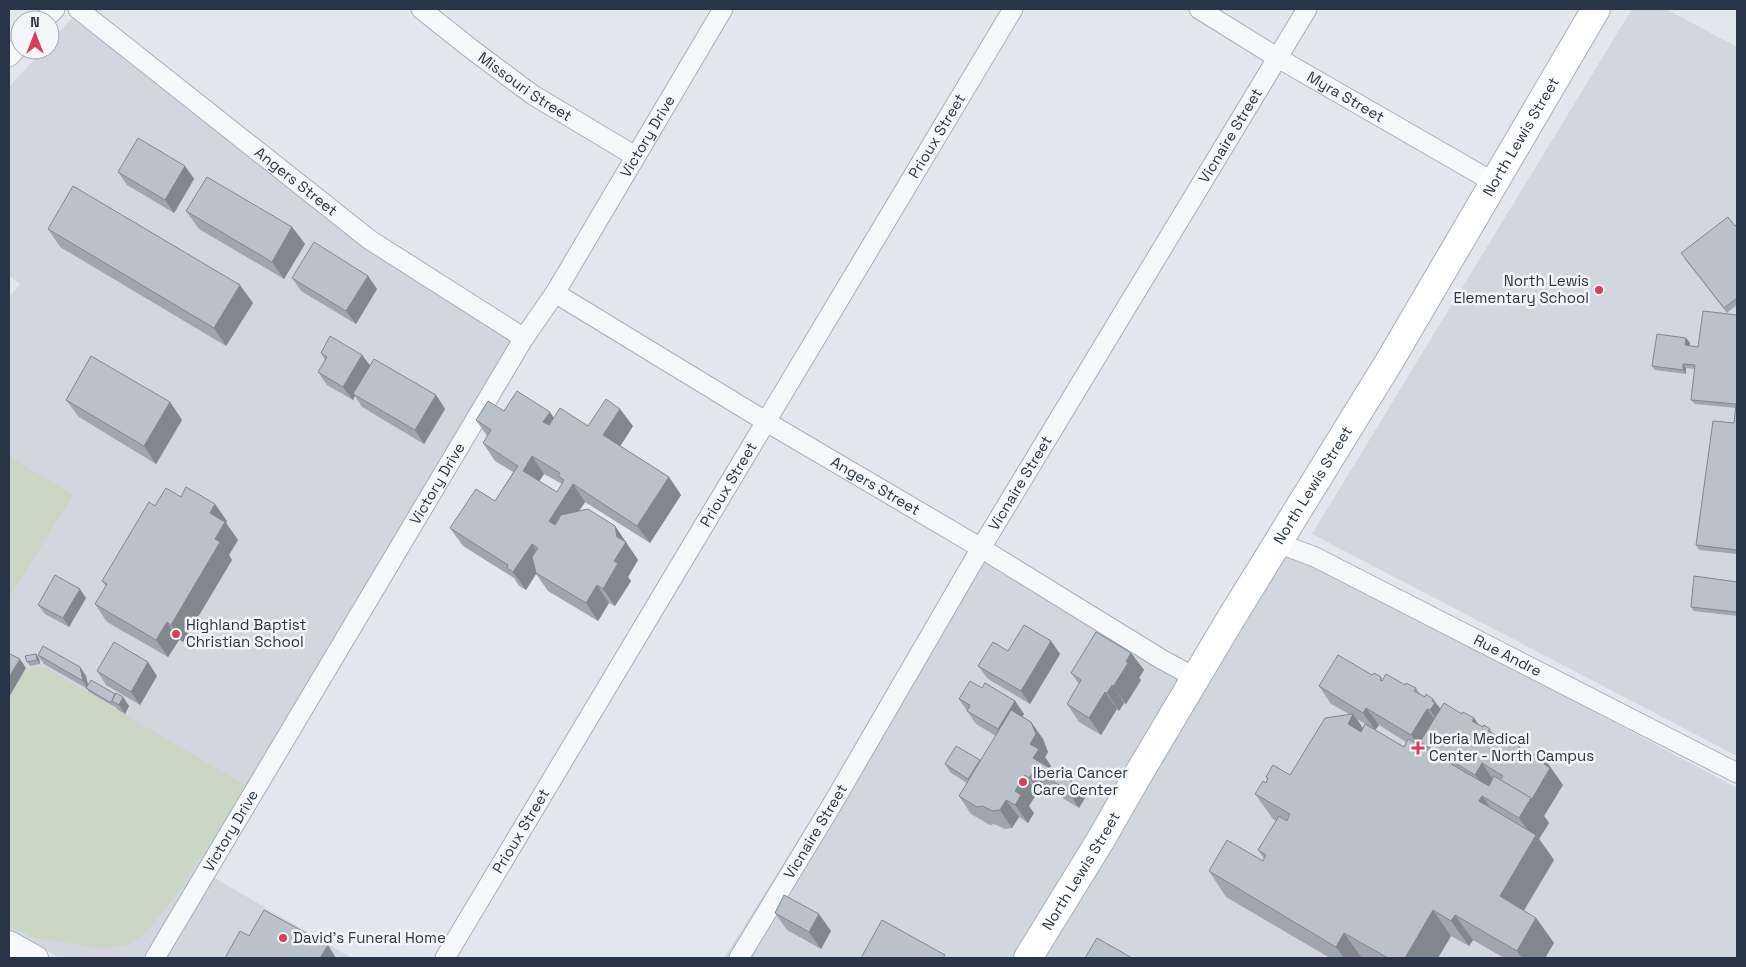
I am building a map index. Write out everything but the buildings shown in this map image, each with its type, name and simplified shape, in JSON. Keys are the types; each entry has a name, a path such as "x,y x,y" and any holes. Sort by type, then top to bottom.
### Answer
{"main road":[{"name":"North Lewis Street","path":"1028,958 1389,362 1596,9"}],"street":[{"name":"Angers Street","path":"78,9 370,240 524,338"},
{"name":"Missouri Street","path":"421,9 533,95 635,156"},
{"name":"Victory Drive","path":"155,958 524,338 554,293 723,9"},
{"name":"Prioux Street","path":"445,958 1013,9"},
{"name":"Myra Street","path":"1199,9 1278,58 1495,182"},
{"name":"Vicnaire Street","path":"739,958 833,803 981,548 1307,9"},
{"name":"Angers Street","path":"554,293 765,421 981,548 1161,659 1196,678"},
{"name":"Rue Andre","path":"1278,543 1315,557 1737,773"},
{"path":"9,943 36,958"}],"shaded area":[{"name":"North Lewis Elementary School","path":"1632,9 1666,9 1737,47 1737,756 1312,534"},
{"name":"Highland Baptist Christian School","path":"72,18 321,211 524,338 143,958 60,958 9,929 9,297 20,284 9,276 9,87 34,60 60,60 60,31"},
{"path":"1278,543 1737,788 1737,958 724,958 981,548 1196,678"},
{"path":"206,873 352,958 156,958"}],"green space":[{"path":"9,456 73,495 9,598"},
{"path":"45,667 246,786 184,884 151,927 143,935 128,944 102,949 32,937 9,925 9,698 25,670"}],"place":[{"name":"North Lewis Elementary School","path":"1599,290"},
{"name":"Highland Baptist Christian School","path":"176,634"},
{"name":"Iberia Medical Center - North Campus","path":"1418,748"},
{"name":"Iberia Cancer Care Center","path":"1023,782"},
{"name":"David's Funeral Home","path":"283,938"}]}
